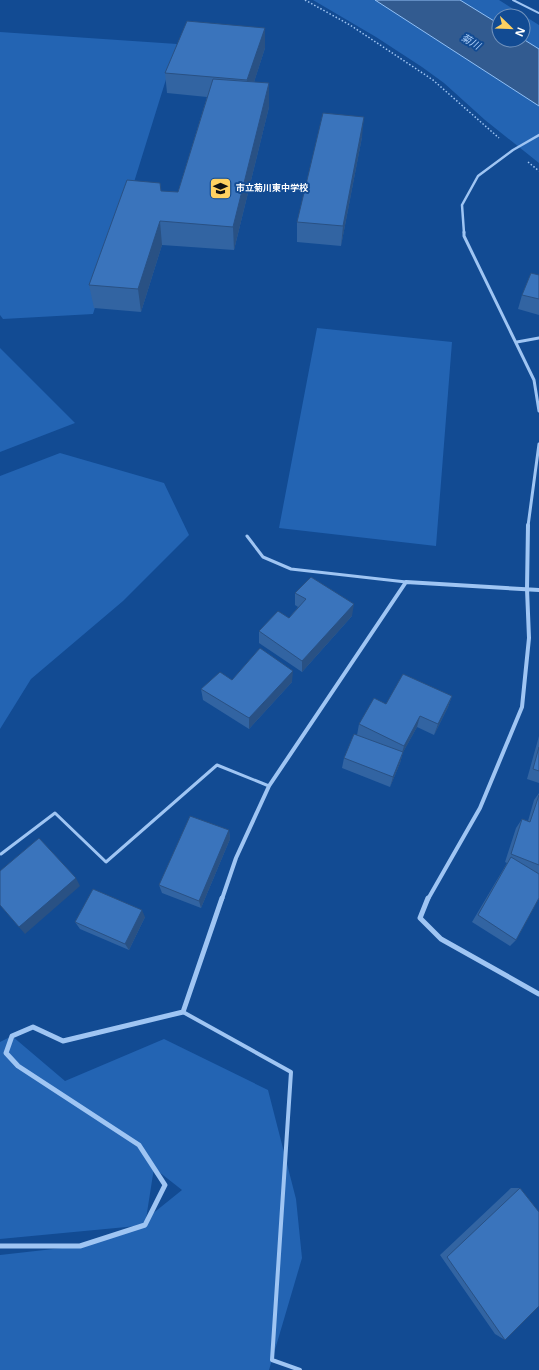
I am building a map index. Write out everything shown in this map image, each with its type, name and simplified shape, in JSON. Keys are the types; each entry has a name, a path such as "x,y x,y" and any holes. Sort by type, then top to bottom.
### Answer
{"street":[{"path":"539,135 513,150 478,176 462,205 464,236 517,342 534,380 539,411"},
{"path":"517,342 539,338"},
{"path":"539,444 528,529 527,589 529,638 522,707 480,808 430,894 420,918 441,939 539,994"},
{"path":"0,1246 80,1246 145,1225 166,1185 139,1145 18,1066 6,1053 12,1036 33,1027 63,1041 184,1012 236,858 269,786 406,582 539,590"}],"lane":[{"path":"514,0 539,14"},
{"path":"247,536 263,557 291,569 406,582"},
{"path":"1,854 55,813 106,862 217,765 269,786"},
{"path":"184,1012 291,1072 272,1360 300,1370"}],"path":[{"path":"305,0 350,25 432,80 513,150"}],"shaded area":[{"path":"313,0 499,0 512,8 491,8 491,48 531,48 531,20 539,25 539,163 485,120 444,83 376,37"},
{"path":"0,32 177,44 93,314 3,319 0,315"},
{"path":"317,328 452,342 436,546 279,528"},
{"path":"0,348 75,423 0,452"},
{"path":"60,453 164,483 189,535 123,601 31,679 0,729 0,476"},
{"path":"12,1036 65,1081 164,1039 268,1090 296,1199 302,1258 269,1370 0,1370 0,1255 80,1246 137,1226 0,1239 0,1042","holes":["154,1168 182,1190 146,1219"]}],"water":[{"name":"菊川","path":"375,0 460,0 491,19 491,48 531,48 531,44 539,49 539,106"}],"building":[{"path":"187,21 265,28 247,80 165,73"},
{"path":"213,79 269,83 233,227 160,221 138,289 89,285 127,180 160,183 161,191 178,192"},
{"path":"323,113 364,117 343,226 297,222"},
{"path":"531,273 539,275 539,299 522,295"},
{"path":"311,577 354,604 302,661 259,631 278,611 289,618 306,599 295,593"},
{"path":"260,648 293,671 249,718 201,689 220,672 232,680"},
{"path":"403,674 452,696 438,724 420,716 404,746 359,724 374,698 386,704"},
{"path":"354,734 403,752 393,777 344,758"},
{"path":"539,747 539,771 533,769"},
{"path":"539,795 539,865 511,854 522,819 530,822"},
{"path":"190,816 229,830 199,901 159,885"},
{"path":"39,838 76,878 19,927 0,905 0,871"},
{"path":"511,857 539,874 539,898 516,940 478,915"},
{"path":"93,889 142,910 125,944 75,922"},
{"path":"520,1188 539,1212 539,1306 505,1340 447,1257"}],"place":[{"name":"市立菊川東中学校","path":"221,188"}]}
